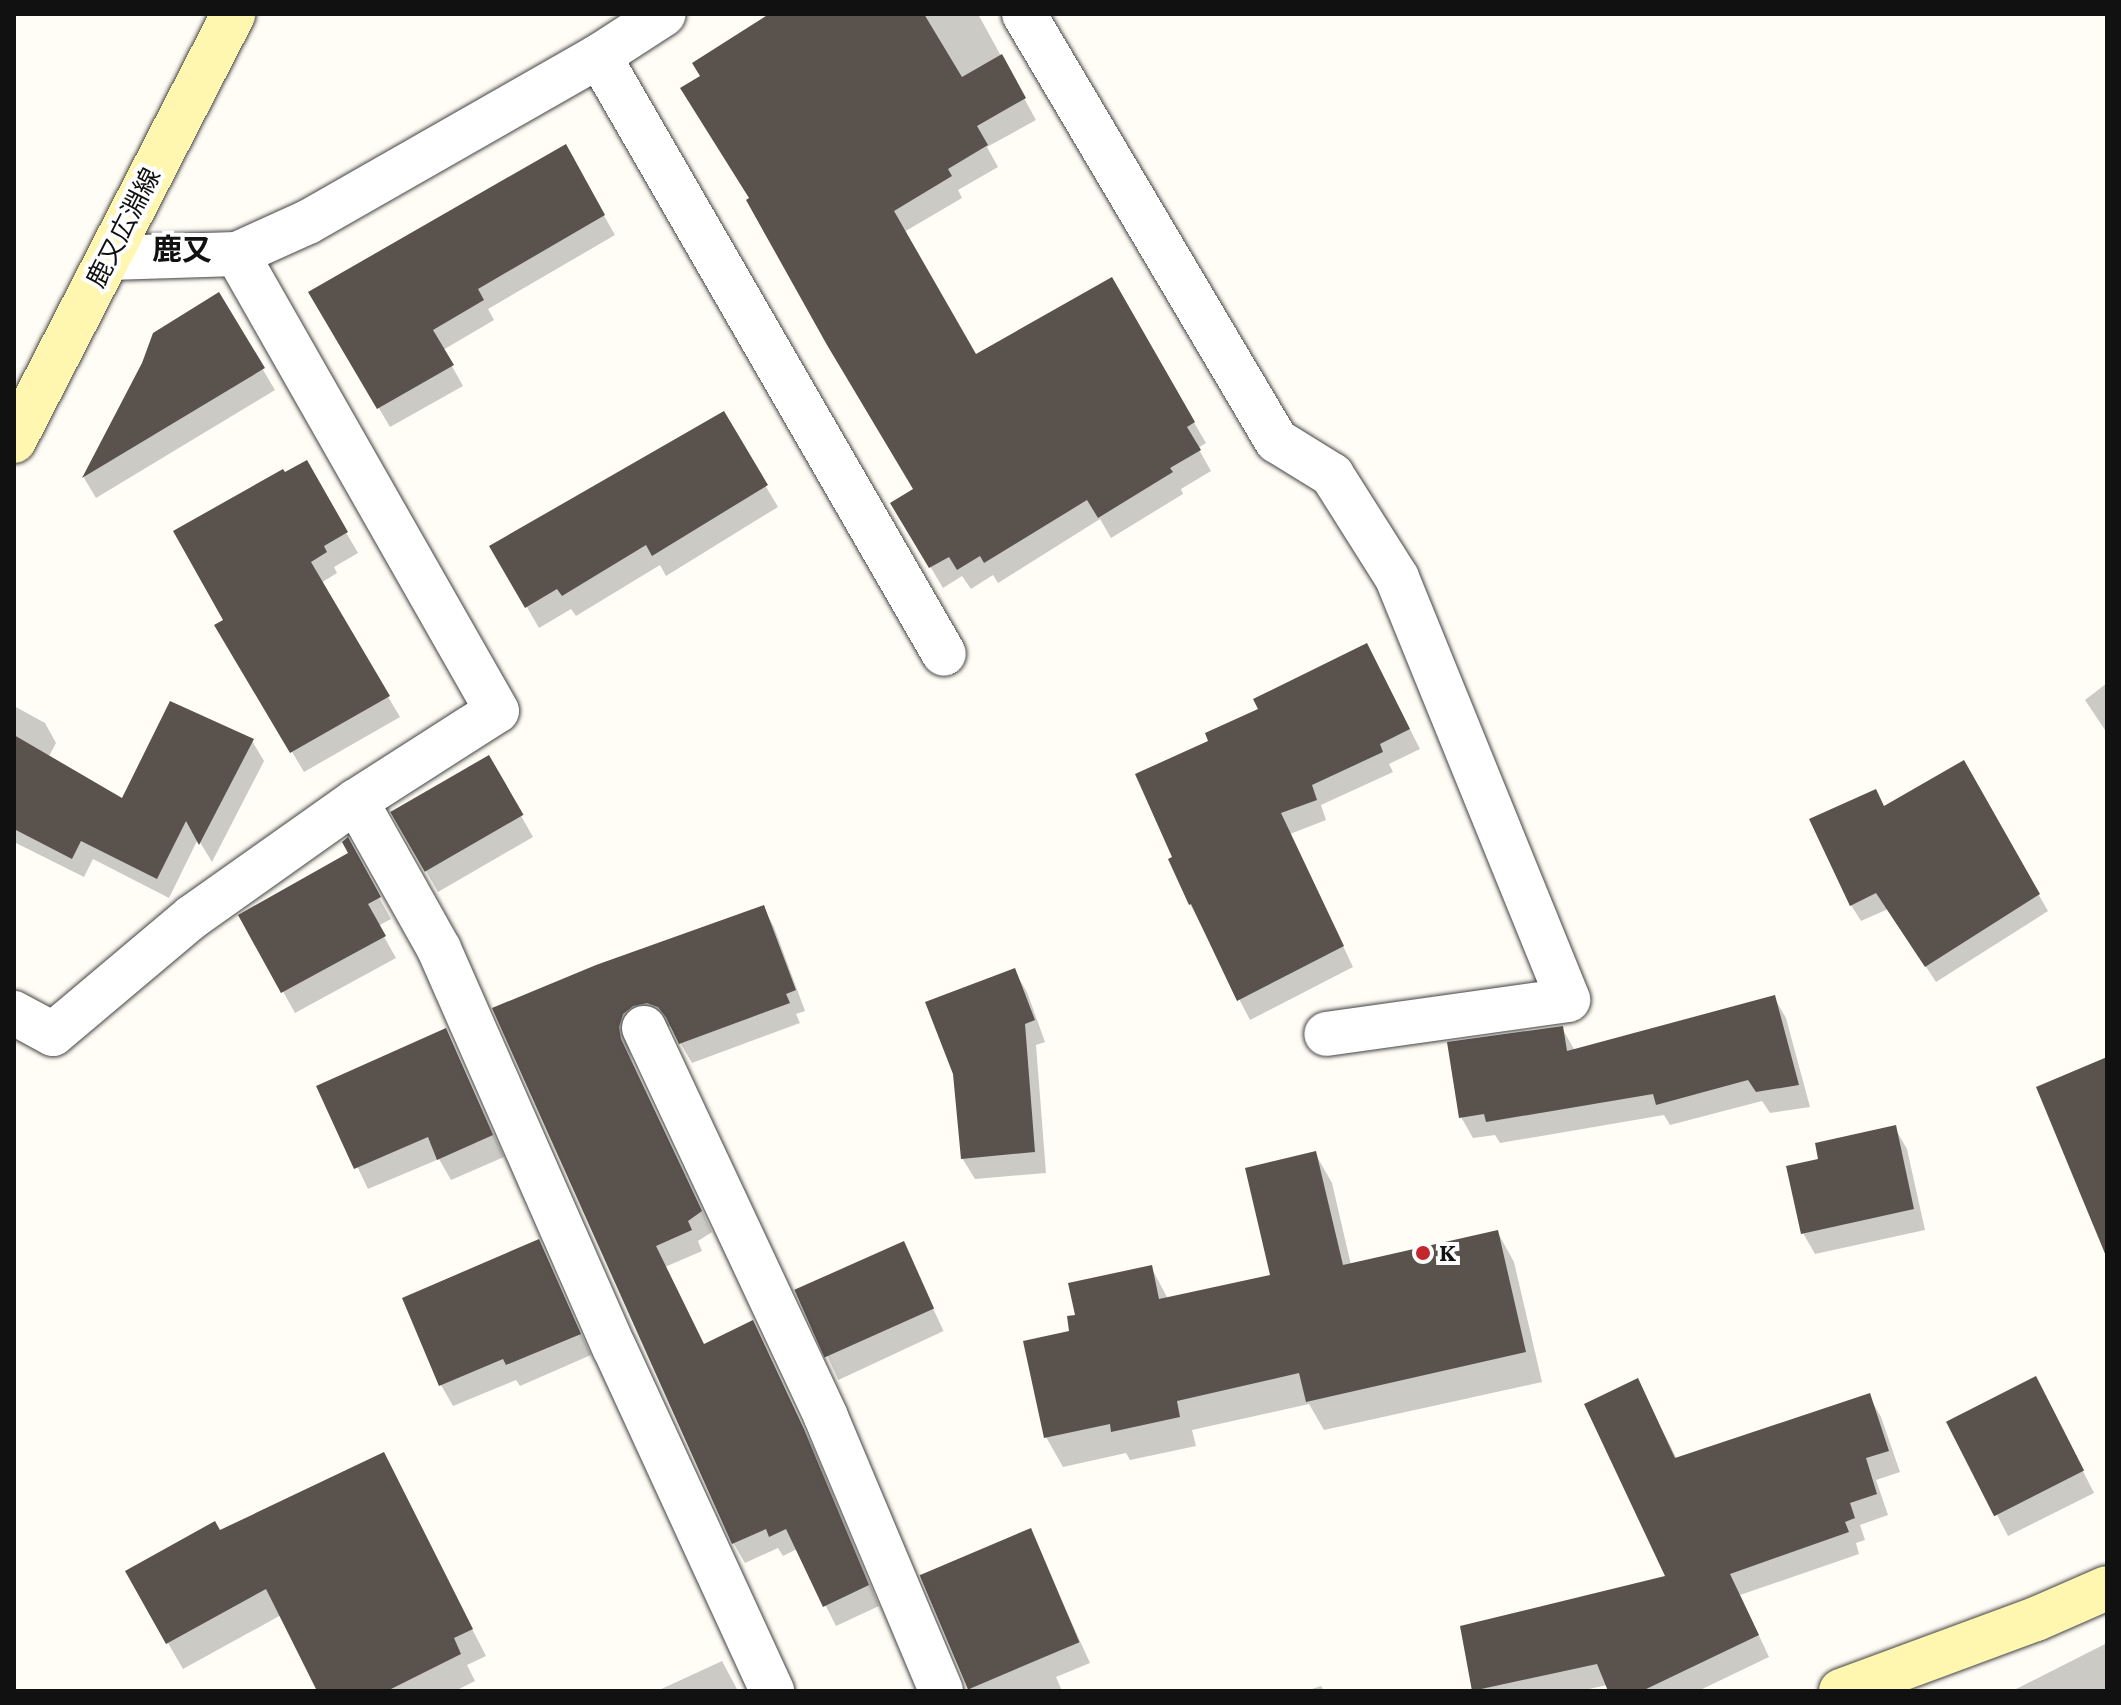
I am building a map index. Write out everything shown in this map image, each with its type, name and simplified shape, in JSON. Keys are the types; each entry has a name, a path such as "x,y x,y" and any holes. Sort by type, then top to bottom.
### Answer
{"main road":[{"name":"鹿又広淵線","path":"14,441 233,14"},
{"path":"1841,1691 2036,1619 2107,1588"}],"street":[{"path":"109,258 237,254 308,222 599,56 664,14"},
{"path":"1024,14 1277,441 1332,475 1397,578 1568,1000 1326,1034"},
{"path":"599,56 944,654"},
{"path":"14,1013 53,1034 192,917 356,801 497,711 237,254"},
{"path":"356,801 439,949 614,1347 772,1691"},
{"path":"644,1028 826,1417 941,1691"}],"building":[{"path":"769,14 924,14 962,77 1002,54 1026,98 977,126 988,145 948,169 952,176 894,211 976,354 1112,277 1195,422 1187,427 1201,450 1170,468 1173,472 1098,518 1087,500 984,563 980,556 957,570 949,557 929,568 890,503 913,489 827,345 746,200 749,198 680,88 700,76 692,63"},
{"path":"566,144 605,215 478,289 484,300 433,330 454,365 377,409 308,292"},
{"path":"219,292 265,368 82,478 142,363 153,333"},
{"path":"724,411 768,485 652,556 646,545 562,596 557,589 525,608 489,546"},
{"path":"307,460 348,532 324,546 327,552 311,562 390,696 290,753 214,625 223,620 173,531 283,469 285,472"},
{"path":"1367,643 1410,729 1380,744 1383,752 1312,785 1317,800 1281,813 1344,946 1237,1001 1168,859 1172,857 1135,774 1208,741 1205,733 1258,709 1253,699"},
{"path":"170,701 254,739 199,845 186,821 157,879 81,841 72,859 14,829 14,735 122,798"},
{"path":"489,755 524,815 425,872 390,812"},
{"path":"1964,760 2040,894 1925,967 1876,893 1850,906 1809,819 1876,789 1884,806"},
{"path":"348,837 381,897 368,904 386,936 281,993 238,915 348,853 342,842"},
{"path":"764,905 796,990 786,994 790,1003 679,1044 666,1017 658,1007 647,1003 633,1006 623,1014 619,1027 621,1039 702,1211 688,1221 692,1230 656,1246 704,1344 753,1320 803,1427 869,1585 823,1607 786,1529 769,1537 766,1529 732,1544 492,1008 596,965"},
{"path":"1015,968 1035,1020 1025,1024 1035,1152 961,1159 953,1074 925,1002"},
{"path":"1775,995 1799,1085 1756,1092 1748,1080 1656,1105 1653,1094 1486,1122 1484,1114 1459,1118 1447,1042 1563,1026 1567,1051"},
{"path":"446,1028 493,1135 437,1160 428,1137 354,1169 316,1086"},
{"path":"2107,1057 2107,1256 2106,1256 2036,1087"},
{"path":"1896,1125 1914,1209 1801,1234 1786,1166 1818,1159 1815,1143"},
{"path":"1316,1151 1343,1265 1498,1230 1526,1352 1306,1402 1299,1373 1177,1401 1180,1417 1111,1432 1110,1424 1044,1438 1023,1341 1069,1331 1067,1316 1075,1315 1068,1283 1152,1265 1159,1299 1270,1275 1245,1168"},
{"path":"539,1239 581,1334 506,1365 503,1359 439,1386 402,1298"},
{"path":"904,1241 934,1309 824,1357 794,1290"},
{"path":"2036,1376 2084,1470 1994,1516 1946,1422"},
{"path":"1638,1378 1675,1458 1870,1393 1889,1451 1866,1458 1877,1494 1850,1503 1855,1518 1845,1522 1849,1532 1730,1574 1759,1635 1642,1691 1608,1691 1597,1664 1472,1691 1460,1626 1665,1576 1584,1404"},
{"path":"384,1452 473,1629 454,1638 461,1654 387,1691 317,1691 266,1589 166,1644 125,1571 215,1521 220,1530"},
{"path":"1031,1528 1079,1642 968,1689 920,1575"}],"place":[{"name":"K","path":"1423,1253"}],"district":[{"name":"鹿又","path":"182,250"}]}
